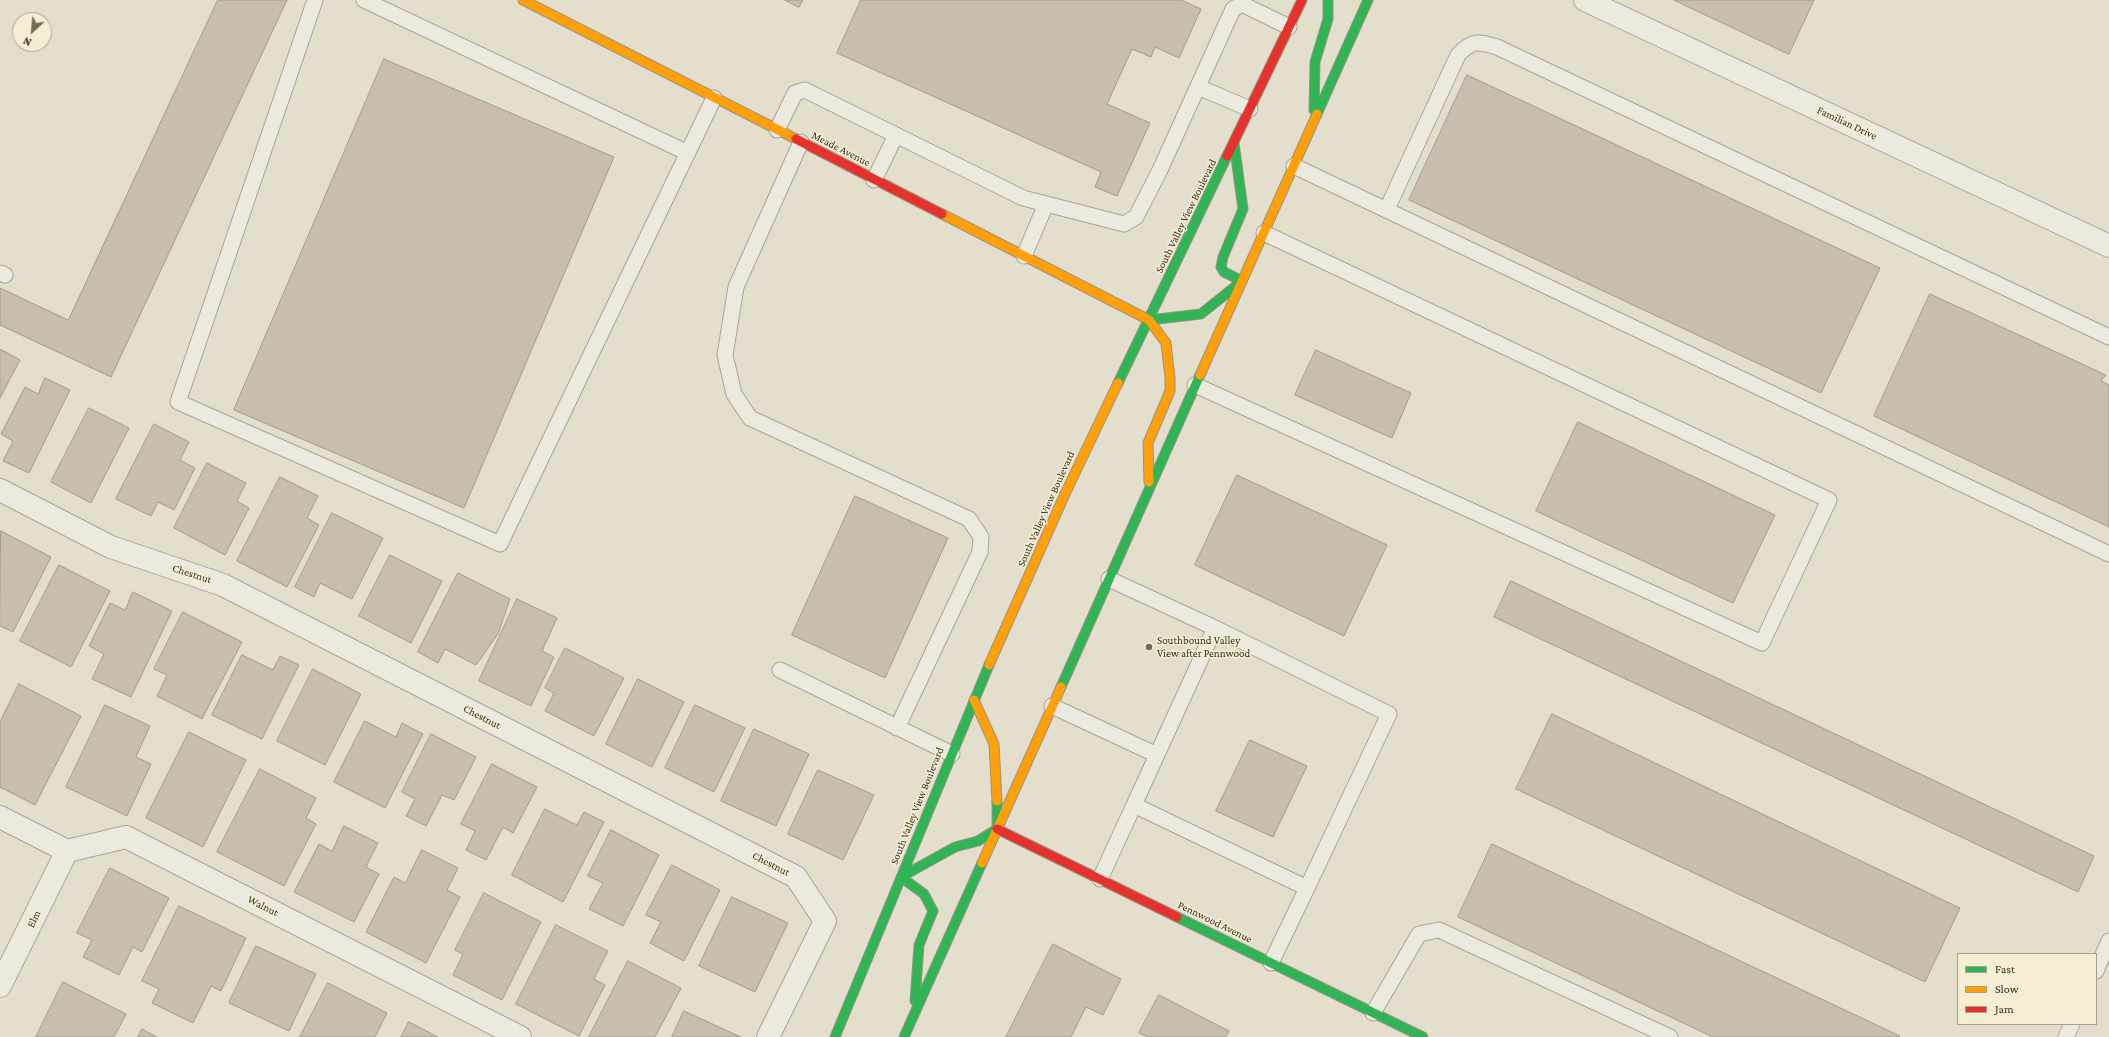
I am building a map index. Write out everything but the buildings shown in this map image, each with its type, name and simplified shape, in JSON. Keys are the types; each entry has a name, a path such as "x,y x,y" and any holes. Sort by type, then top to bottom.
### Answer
{"main road":[{"name":"Meade Avenue","path":"523,0 1149,320"},
{"name":"South Valley View Boulevard","path":"835,1037 974,700 1065,494 1302,0"},
{"path":"1314,121 1315,62 1328,19 1328,0"},
{"path":"904,1037 1368,0"},
{"path":"1234,143 1243,209 1222,257 1221,267 1224,272 1242,281"},
{"path":"1149,488 1148,444 1170,391 1170,378 1166,343 1149,320 1201,314 1242,281"},
{"path":"974,700 994,744 994,769 998,808 997,829"},
{"path":"914,1016 919,945 933,911 924,894 901,877 955,847 978,841 997,829"},
{"name":"Pennwood Avenue","path":"997,829 1423,1037"}],"street":[{"name":"Familian Drive","path":"1585,0 2109,246"},
{"name":"Chestnut","path":"0,490 111,547 223,584 796,877 824,922 768,1037"},
{"path":"0,817 67,851"},
{"name":"Walnut","path":"67,851 126,837 520,1037"},
{"name":"Elm","path":"0,986 67,851"}],"lane":[{"path":"315,0 178,402 500,544 714,98"},
{"path":"364,0 688,153"},
{"path":"777,130 795,93 805,90 1023,198 1124,224 1136,217 1160,170 1233,9 1242,4 1289,27"},
{"path":"1387,210 1458,55 1467,45 1481,42 1497,47 2109,337"},
{"path":"1198,87 1250,109"},
{"path":"874,180 896,135"},
{"path":"801,142 736,287 725,355 734,394 750,418 969,519 981,538 980,552 897,728"},
{"path":"1294,166 2109,554"},
{"path":"1024,256 1046,204"},
{"path":"1196,385 1762,643 1829,500 1264,233"},
{"path":"1109,579 1215,628 1390,714 1271,963"},
{"path":"1100,879 1215,628"},
{"path":"780,670 952,754"},
{"path":"1052,706 1157,755"},
{"path":"1134,805 1307,888"},
{"path":"1373,1013 1419,934 1439,930 1670,1037"},
{"path":"2097,969 2109,941"},
{"path":"2066,1037 2072,1025"}],"traffic: fast":[{"path":"1314,110 1315,62 1328,19 1328,0"},
{"path":"1317,114 1368,0"},
{"path":"1149,320 1201,314 1242,281 1224,272 1221,267 1223,257 1243,209 1234,143"},
{"path":"1118,383 1227,156"},
{"path":"1061,687 1200,375"},
{"path":"835,1037 989,665"},
{"path":"915,1001 919,945 933,911 924,894 901,877 955,847 978,841 997,829 997,801"},
{"path":"904,1037 982,863"},
{"path":"1177,917 1423,1037"}],"traffic: slow":[{"path":"523,0 796,139"},
{"path":"1200,375 1317,114"},
{"path":"942,214 1149,320"},
{"path":"1149,320 1166,343 1170,378 1170,391 1148,443 1149,482"},
{"path":"989,665 1065,494 1118,383"},
{"path":"982,863 1061,687"},
{"path":"974,700 994,744 997,801"}],"traffic: jam":[{"path":"1227,156 1302,0"},
{"path":"796,139 942,214"},
{"path":"997,829 1177,917"}],"place":[{"name":"Southbound Valley View after Pennwood","path":"1149,647"}]}
